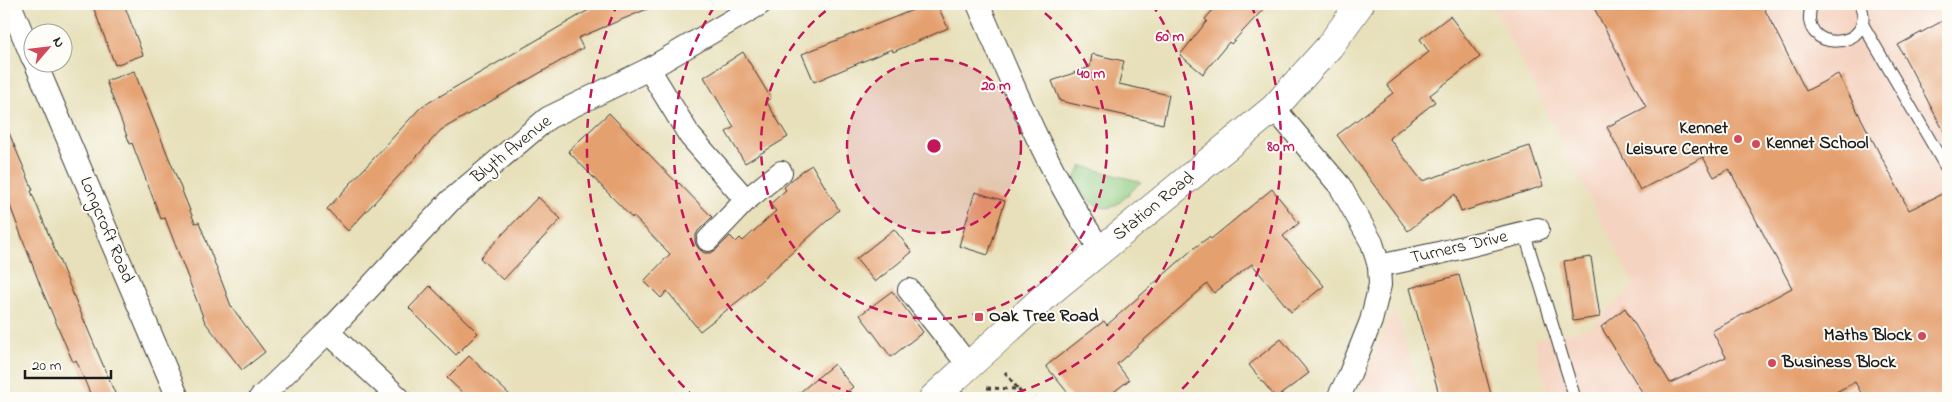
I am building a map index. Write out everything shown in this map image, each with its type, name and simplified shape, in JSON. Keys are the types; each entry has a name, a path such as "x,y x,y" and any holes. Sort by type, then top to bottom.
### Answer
{"street":[{"path":"10,4 22,33"},
{"name":"Blyth Avenue","path":"328,332 450,201 548,118 649,69 760,4"},
{"path":"978,4 1030,123 1086,229 1100,250"},
{"name":"Station Road","path":"934,398 975,377 1025,314 1100,250 1240,138 1274,108 1329,47 1360,4"},
{"path":"649,69 690,136 746,200"},
{"name":"Longcroft Road","path":"39,72 178,398"},
{"path":"1274,108 1340,186 1372,243 1379,266 1380,285 1371,322 1338,398"},
{"path":"708,240 746,200 781,172"},
{"name":"Turners Drive","path":"1379,266 1439,254 1531,231"},
{"path":"909,290 975,377"},
{"path":"260,398 328,332 399,398"}],"lane":[{"path":"1812,4 1809,20 1812,28 1826,40 1834,42 1843,42 1858,31 1862,23 1863,14 1860,4"},
{"path":"1862,23 1948,171"},
{"path":"1531,231 1575,398"}],"path":[{"path":"1002,368 1025,398"},
{"path":"975,377 1018,389"}],"shaded area":[{"name":"Kennet School","path":"1492,4 1948,4 1948,398 1548,398 1534,339 1590,328 1634,285"},
{"path":"1395,309 1421,398 1356,398 1386,325"}],"green space":[{"path":"1082,166 1141,182 1114,206 1102,207 1084,197 1073,181"}],"building":[{"path":"92,4 124,4 143,55 115,65"},
{"path":"599,4 659,4 578,38 583,48 441,130 348,231 327,209 421,107"},
{"path":"928,4 937,4 948,28 893,52 892,49 814,82 802,54"},
{"path":"1218,4 1268,4 1231,44 1229,42 1203,74 1180,55"},
{"path":"1592,4 1762,4 1806,91 1838,74 1909,210 1948,191 1948,398 1864,398 1855,382 1825,398 1637,398 1644,395 1601,327 1625,308 1670,383 1726,357 1712,331 1792,288 1729,169 1714,177 1703,157 1640,190 1607,127 1646,107"},
{"path":"1450,16 1480,57 1430,95 1435,102 1389,138 1422,181 1530,146 1543,186 1461,212 1455,194 1408,231 1337,135 1393,93 1387,85 1429,52 1420,39"},
{"path":"1948,18 1948,139 1898,45"},
{"path":"743,52 771,98 766,101 788,137 745,163 726,132 734,127 704,77"},
{"path":"1092,54 1124,61 1119,84 1169,95 1163,124 1060,101 1052,81 1090,67"},
{"path":"134,71 195,223 199,222 231,306 265,352 242,370 205,322 165,218 161,219 106,81"},
{"path":"609,113 712,217 698,231 695,237 695,243 704,253 711,253 730,236 736,242 740,238 743,241 776,211 770,204 786,190 784,187 812,165 839,210 742,298 700,331 667,291 661,298 644,281 670,254 633,216 632,218 568,151"},
{"path":"4,121 117,398 92,398 76,360 73,362 42,290 4,190"},
{"path":"1272,189 1299,223 1283,236 1324,286 1291,312 1252,264 1214,293 1207,284 1117,364 1129,380 1106,398 1072,398 1046,366 1104,321 1107,325 1193,249 1209,237 1211,239"},
{"path":"975,192 1005,201 988,255 959,246"},
{"path":"538,197 561,219 503,280 480,258"},
{"path":"894,229 912,252 875,282 856,259"},
{"path":"1591,257 1600,317 1573,321 1564,261"},
{"path":"1459,275 1492,398 1440,398 1410,288"},
{"path":"430,286 478,333 456,355 409,308"},
{"path":"892,291 923,332 891,357 860,315"},
{"path":"1281,339 1309,373 1276,398 1249,365"},
{"path":"469,356 513,398 468,398 447,378"},
{"path":"834,364 853,387 840,398 793,398"}],"place":[{"name":"Kennet Leisure Centre","path":"1738,139"},
{"name":"Kennet School","path":"1756,144"},
{"name":"Oak Tree Road","path":"979,317"},
{"name":"Maths Block","path":"1922,336"},
{"name":"Business Block","path":"1772,363"}]}
